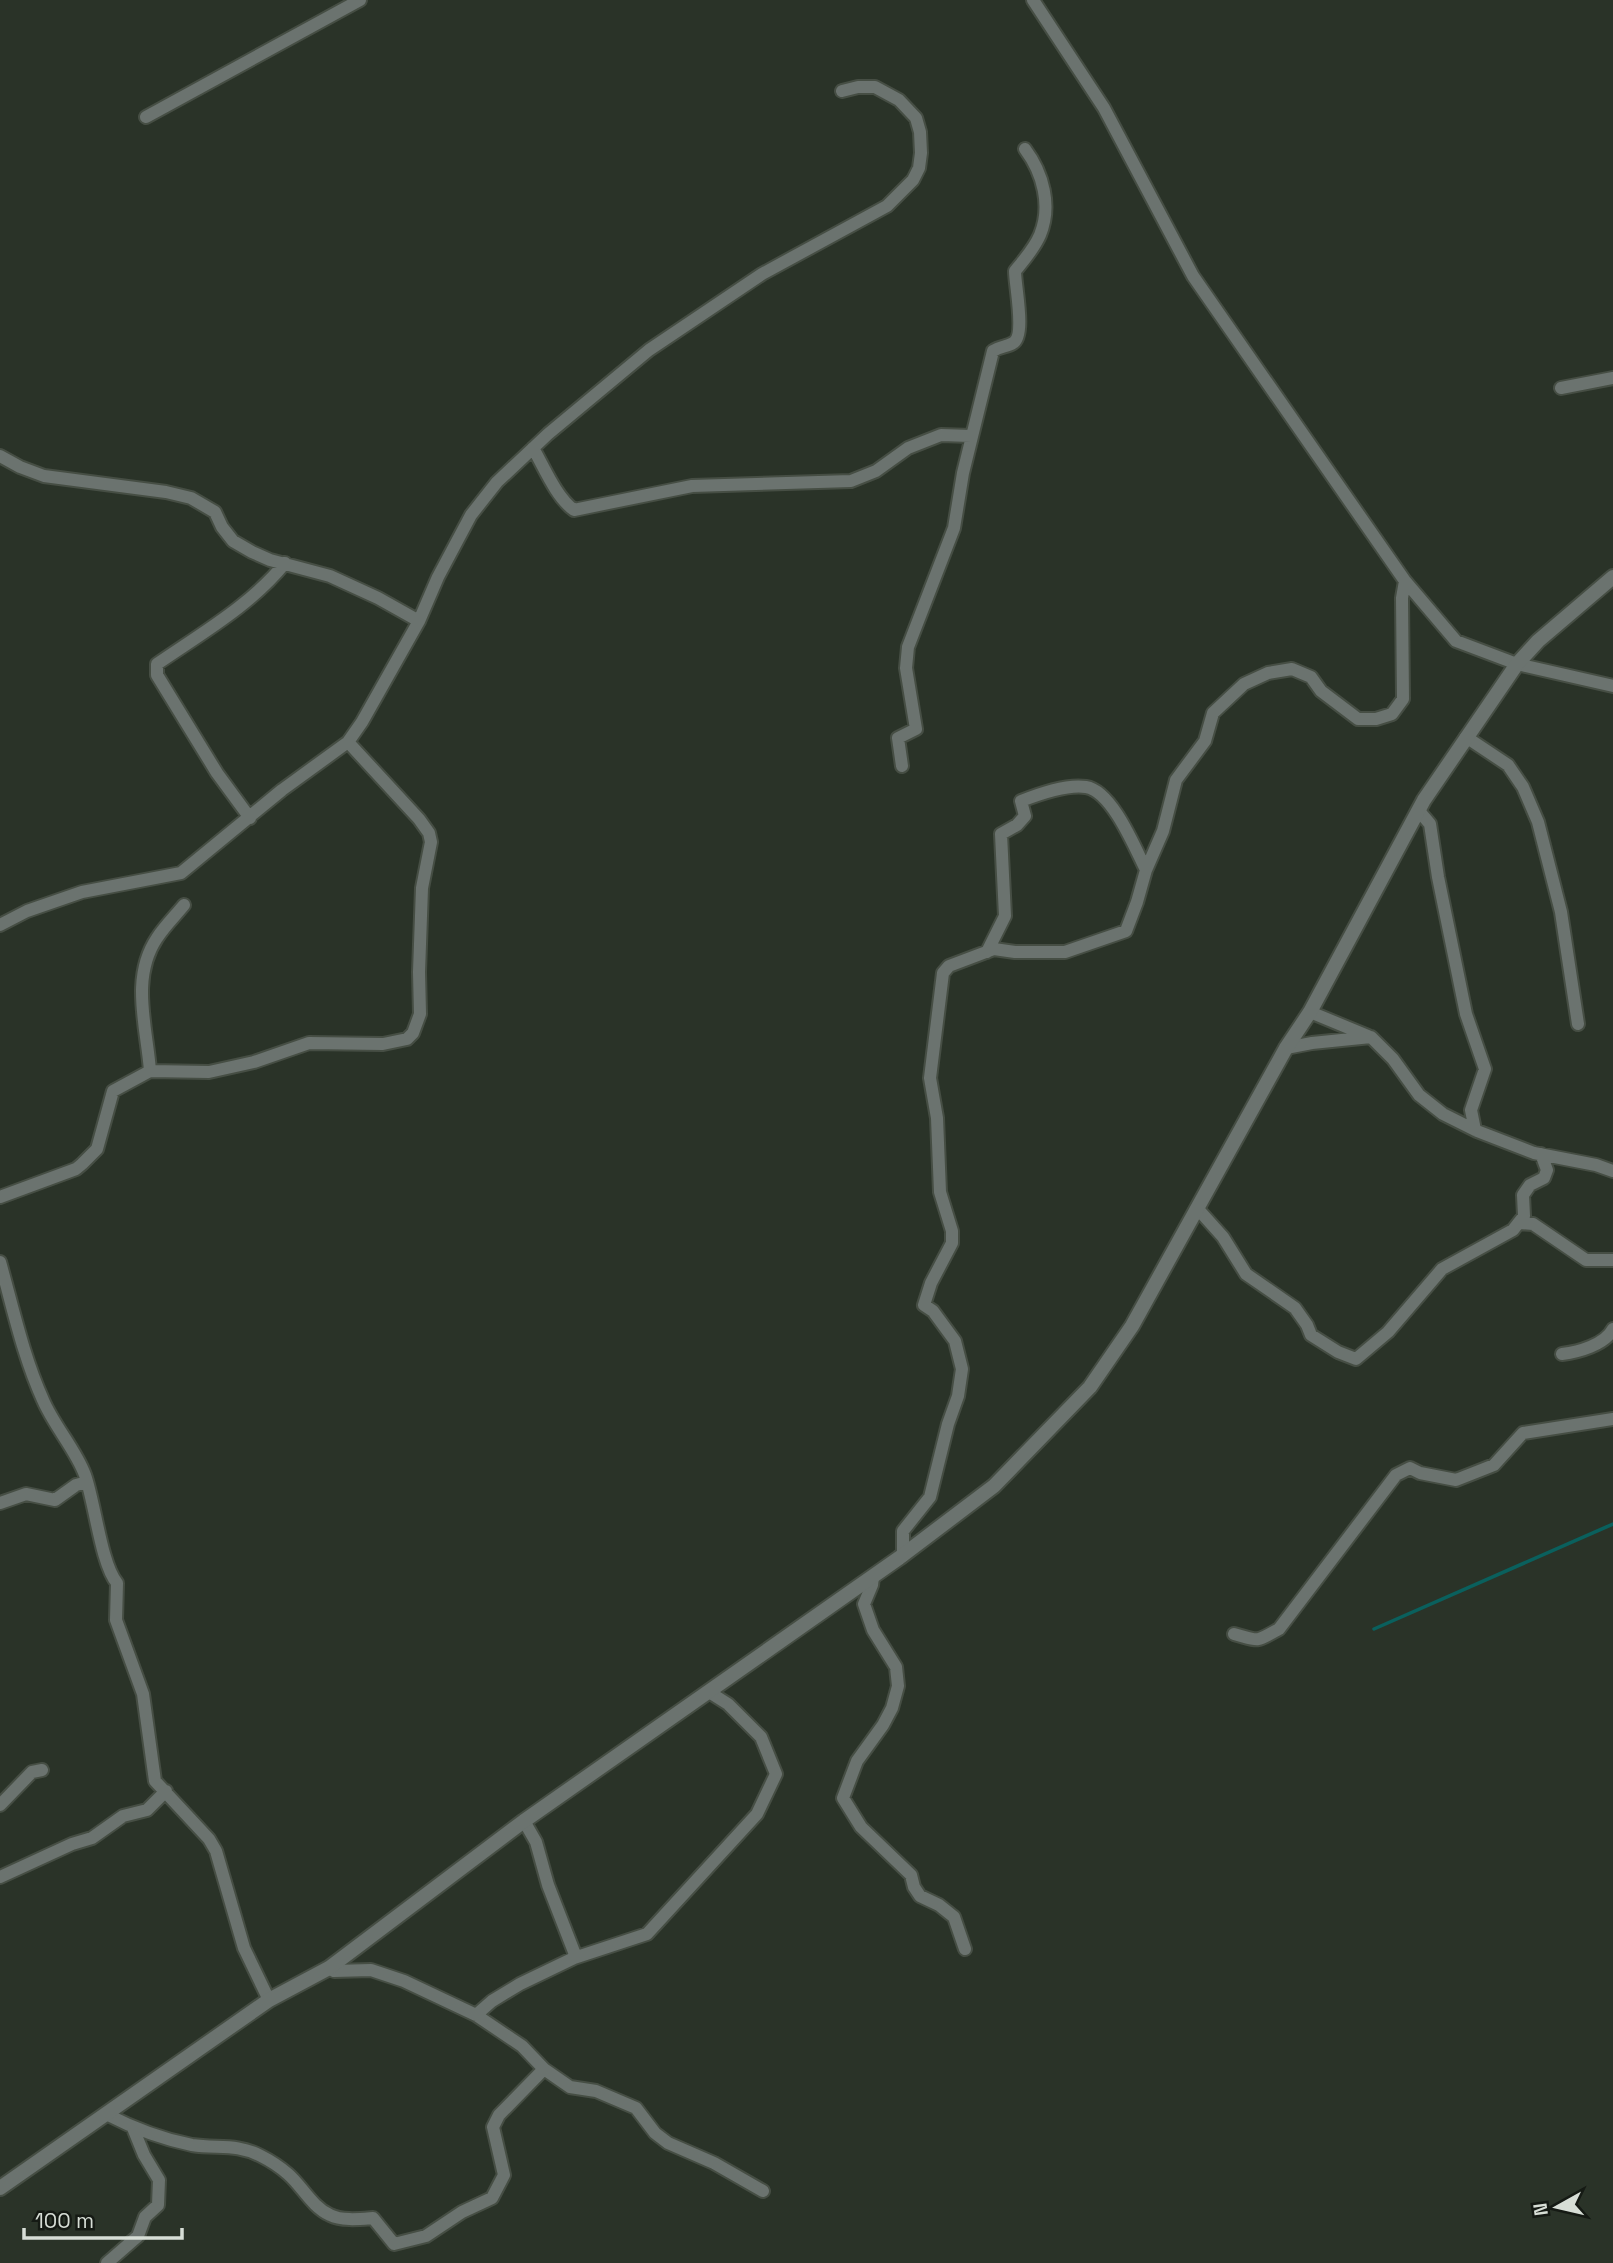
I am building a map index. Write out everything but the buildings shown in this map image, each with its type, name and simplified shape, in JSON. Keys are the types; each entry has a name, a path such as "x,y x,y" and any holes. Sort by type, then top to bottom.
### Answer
{"street":[{"path":"146,117 360,0"},
{"path":"1033,0 1104,108 1193,276 1405,581 1456,641 1517,664 1613,686"},
{"path":"0,925 27,911 82,891 181,873 282,790 348,742 419,621 438,577 471,516 497,482 533,448 649,351 762,274 887,206 913,180 919,167 920,132 916,118 899,100 875,87 842,91"},
{"path":"902,766 898,738 916,729 906,668 908,647 954,528 971,436 993,351 999,346 1012,345 1018,339 1020,326 1014,271 1033,249 1042,232 1044,183 1037,165 1026,149"},
{"path":"1561,388 1613,378"},
{"path":"533,448 553,483 569,506 575,510 692,486 852,481 876,471 908,449 941,435 971,436"},
{"path":"0,456 44,476 166,492 191,498 215,512 233,541 252,552 330,576 419,621"},
{"path":"250,818 217,773 156,670 158,664 202,631 221,621 269,582 285,563"},
{"path":"0,2188 269,2000 329,1968 524,1821 903,1556 994,1486 1090,1387 1132,1326 1286,1048 1310,1012 1424,800 1466,737 1517,664 1538,641 1613,578"},
{"path":"903,1556 903,1531 930,1497 948,1424 958,1396 962,1369 955,1341 933,1311 925,1305 931,1283 952,1243 952,1231 940,1192 937,1118 930,1078 943,973 949,966 994,949 1015,953 1065,952 1126,931 1146,870 1163,831 1177,780 1205,741 1213,713 1244,684 1268,673 1292,669 1311,677 1321,691 1359,719 1376,719 1392,714 1403,699 1402,598 1405,581"},
{"path":"1466,737 1508,765 1522,787 1538,822 1557,890 1578,1024"},
{"path":"0,1197 76,1169 82,1164 97,1149 113,1091 150,1071 209,1072 254,1062 309,1043 383,1044 407,1039 412,1033 421,1014 419,984 422,888 431,842 429,832 348,742"},
{"path":"987,952 1005,916 1001,834 1017,825 1025,816 1021,801 1046,791 1087,786 1098,793 1119,815 1146,870"},
{"path":"1419,811 1430,824 1466,1014 1485,1069 1471,1110 1475,1130"},
{"path":"150,1071 142,978 146,960 156,940 184,905"},
{"path":"1310,1012 1371,1037 1393,1059 1419,1095 1443,1114 1475,1130 1541,1154 1613,1171"},
{"path":"1286,1048 1371,1037"},
{"path":"1197,1208 1223,1237 1246,1274 1295,1308 1311,1335 1356,1360 1388,1332 1442,1269 1513,1230 1524,1216 1523,1195 1530,1185 1544,1178 1547,1170 1541,1154"},
{"path":"1519,1223 1533,1224 1587,1259 1613,1260"},
{"path":"0,1262 27,1358 43,1401 85,1473 108,1573 117,1583 116,1620 143,1694 155,1781 209,1839 216,1851 244,1948 269,2000"},
{"path":"1562,1354 1598,1343 1610,1335 1613,1329"},
{"path":"1234,1634 1248,1641 1260,1639 1279,1629 1396,1475 1410,1468 1420,1473 1456,1480 1494,1465 1523,1433 1613,1419"},
{"path":"0,1503 26,1494 55,1500 87,1482"},
{"path":"873,1577 864,1604 873,1630 896,1667 898,1686 892,1708 883,1726 856,1761 843,1798 862,1827 911,1875 920,1896 939,1905 954,1917 965,1949"},
{"path":"476,2015 492,2001 520,1984 576,1957 647,1934 757,1814 776,1774 761,1737 727,1704 709,1692"},
{"path":"0,1805 32,1772 42,1770"},
{"path":"0,1877 72,1844 92,1838 124,1816 146,1810 166,1791"},
{"path":"524,1821 536,1842 548,1885 576,1957"},
{"path":"329,1968 334,1971 371,1970 404,1981 476,2015 522,2046 544,2068 570,2087 596,2091 636,2108 655,2133 668,2143 714,2163 763,2191"},
{"path":"106,2114 133,2128 190,2145 235,2146 261,2156 287,2174 313,2202 330,2215 353,2219 373,2218 394,2244 426,2236 492,2198 505,2175 493,2127 499,2115 544,2068"},
{"path":"107,2263 138,2236 145,2217 158,2205 159,2180 144,2155 133,2128"}],"waterway":[{"path":"1374,1629 1613,1524"}]}
